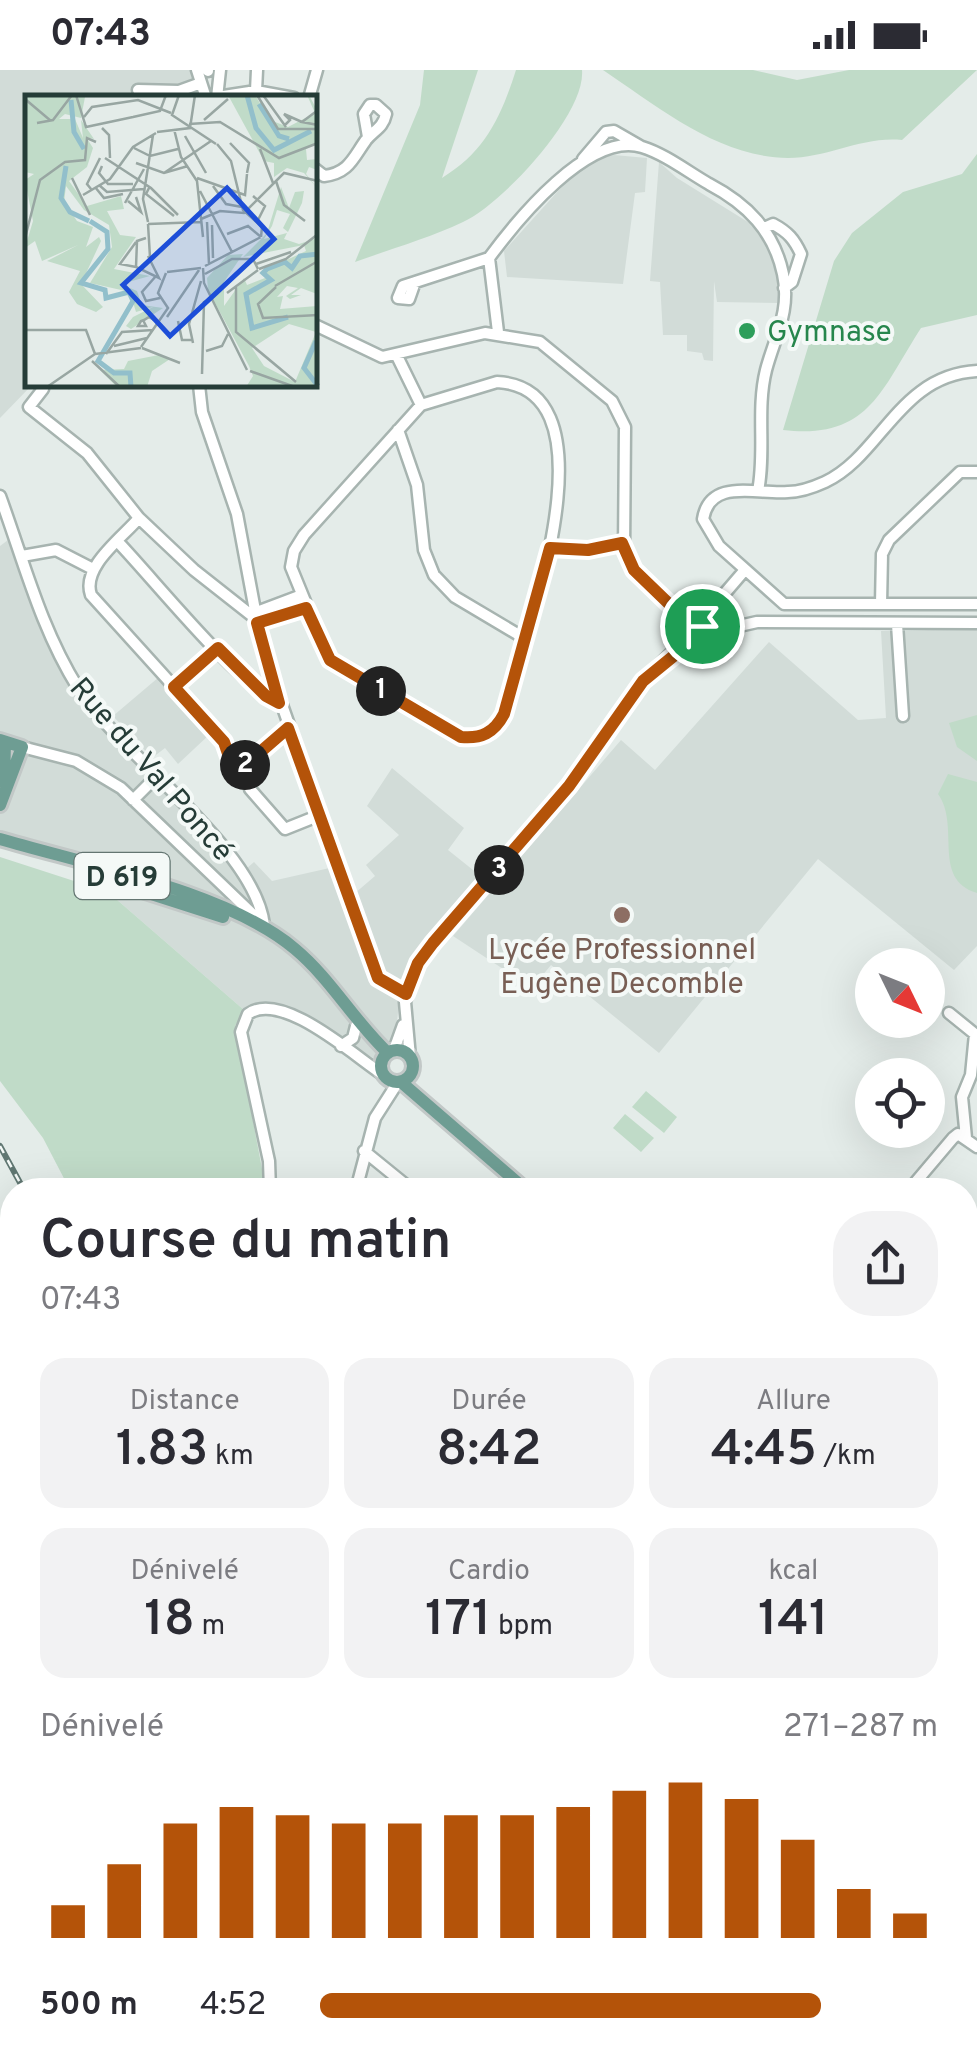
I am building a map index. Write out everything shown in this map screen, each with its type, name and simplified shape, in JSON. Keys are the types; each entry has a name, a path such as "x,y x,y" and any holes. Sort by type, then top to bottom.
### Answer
{"main road":[{"path":"2,741 22,747 2,798 2,741"},
{"name":"D 619","path":"0,842 191,898 264,926 318,970 389,1067"},
{"name":"D 619","path":"0,842 240,924 294,956 389,1067"},
{"path":"389,1067 412,1062"},
{"path":"389,1067 412,1062"},
{"path":"412,1062 440,1112"},
{"path":"389,1067 513,1178"}],"street":[{"path":"256,90 257,70"},
{"path":"310,95 317,70"},
{"path":"138,90 207,81"},
{"path":"231,95 256,90 280,95"},
{"path":"318,171 324,176 338,174 355,161 368,137"},
{"path":"415,282 489,258 583,160 610,148 640,146 729,194 774,242 786,308 765,373 758,491"},
{"path":"764,228 773,224 782,229 793,237 800,254 792,282 784,288"},
{"path":"489,258 498,332"},
{"path":"318,327 382,358 498,332 540,342 598,387 620,413 625,427 622,543 634,570 701,629 756,622 977,623"},
{"path":"397,356 421,405"},
{"path":"977,371 960,372 923,388 826,482 788,492 713,497 703,519 710,535 744,571 784,604 977,604"},
{"path":"498,382 511,382 543,400 550,413 558,453 558,513 524,638 498,725 475,738 461,737 330,660 291,567 294,551 421,405 498,382"},
{"path":"200,388 202,412 237,514 255,618 279,703 378,978 406,994"},
{"path":"43,389 29,407 104,470 139,518 240,610 255,618 306,608"},
{"path":"398,430 417,485 424,550 434,576 456,597 524,638"},
{"path":"881,604 882,554 889,540 960,472 977,472"},
{"name":"Rue du Val Poncé","path":"0,496 50,642 81,692 256,892 264,926"},
{"path":"139,518 93,570 88,583 91,596 224,742 242,781 286,828 320,816"},
{"path":"118,542 266,696 279,703"},
{"path":"550,548 588,550 622,543"},
{"path":"22,556 49,550 62,552 93,570"},
{"path":"358,1178 404,1020 406,994 418,963 569,786 643,681 692,641 703,644 701,629 706,614 744,571"},
{"path":"255,618 302,595"},
{"path":"897,624 903,716"},
{"path":"174,687 218,648"},
{"path":"242,781 288,728"},
{"path":"22,747 93,770 134,800 264,926"},
{"path":"134,800 158,776"},
{"path":"270,1178 241,1024 256,1008 276,1007 366,1063 389,1067"},
{"path":"921,1178 962,1136 962,1097 971,1074 975,1034 950,1013"},
{"path":"404,1020 412,1062"},
{"path":"340,1046 352,1038 356,1026"},
{"path":"962,1136 977,1147"},
{"path":"364,1151 397,1178"}],"shaded area":[{"path":"0,70 192,70 193,84 183,95 25,95 25,388 29,388 0,418"},
{"path":"614,155 647,158 645,192 635,193 623,284 507,277 504,251 568,180 593,159"},
{"path":"659,162 677,178 756,227 776,262 780,303 717,302 714,281 713,361 704,360 702,353 687,351 687,335 663,335 660,282 650,281"},
{"path":"12,537 56,645 88,693 246,869 254,862 272,881 343,865 354,894 375,876 366,865 399,835 367,806 392,768 464,828 448,850 483,878 422,947 402,977 395,1039 373,1058 300,1013 259,1002 244,1010 108,892 87,865 0,837 0,546"},
{"path":"977,629 977,946 954,970 945,963 945,948 927,948 818,859 659,1053 551,965 532,988 453,936 621,740 655,770 769,642 858,720 886,718 881,631"},
{"path":"159,677 210,734 178,764 165,748 152,758 113,716"}],"green space":[{"path":"424,70 478,70 442,178 470,157 490,132 516,70 582,70 571,110 556,133 499,197 463,222 355,262 420,105"},
{"path":"603,70 753,70 797,80 849,70 977,70 902,140 873,141 788,158 762,155 714,140"},
{"path":"977,154 977,315 921,328 882,390 854,418 812,431 783,430 834,261 852,233 903,192 962,174"},
{"path":"977,715 977,761 957,747 949,723"},
{"path":"948,774 977,782 977,893 963,886 951,864 947,821 938,794"},
{"path":"0,857 108,892 244,1010 235,1026 264,1178 64,1178 43,1138 0,1081"},
{"path":"646,1091 677,1117 664,1133 632,1107"},
{"path":"625,1114 654,1138 641,1152 613,1128"}],"railway":[{"path":"0,1146 17,1178"}],"place":[{"name":"Gymnase","path":"747,331"},
{"name":"Lycée Professionnel Eugène Decomble","path":"622,915"}],"route":[{"path":"622,543 643,581 694,628 702,626 708,633 706,642 692,641 676,650 643,681 569,786 433,943 418,963 406,994 381,984 378,978 288,728 235,774 224,742 174,687 218,648 266,696 279,703 257,623 306,608 322,650 340,668 461,737 475,738 492,731 504,714 550,548 588,550 622,543"}]}
